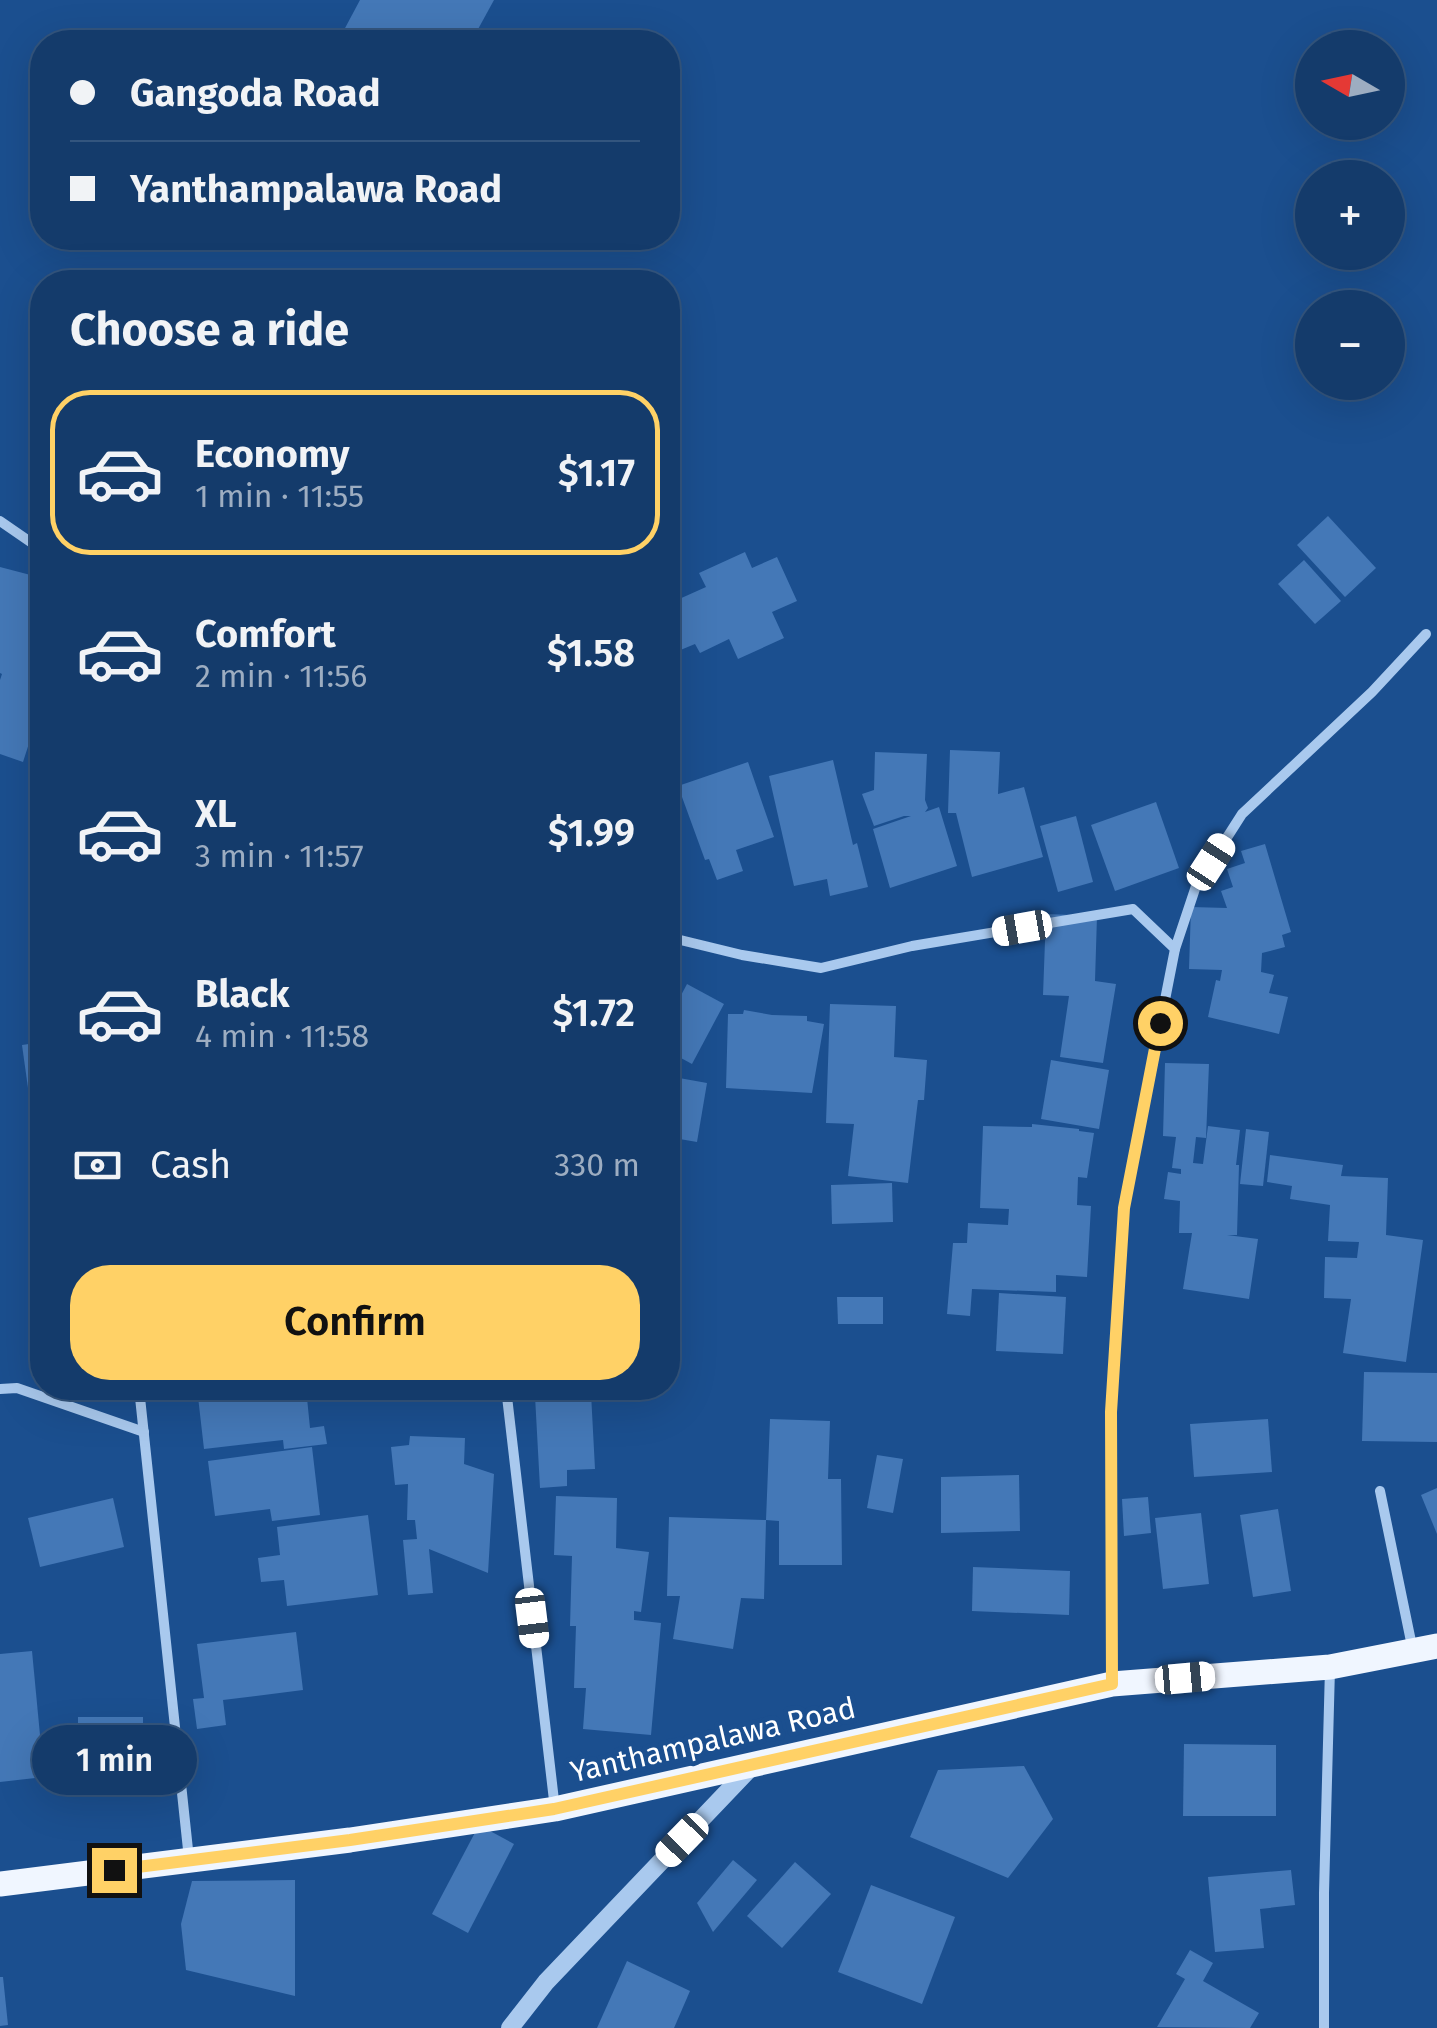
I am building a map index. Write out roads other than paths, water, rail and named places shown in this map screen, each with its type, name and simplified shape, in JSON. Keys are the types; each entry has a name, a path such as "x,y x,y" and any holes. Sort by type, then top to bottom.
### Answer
{"main road":[{"name":"Yanthampalawa Road","path":"0,1884 350,1840 554,1809 1112,1684 1330,1667 1425,1649"}],"street":[{"path":"0,521 30,542"},
{"path":"1112,1684 1111,1412 1124,1208 1175,949 1196,886 1242,814 1372,692 1426,634"},
{"path":"680,940 820,968 912,946 1133,910 1175,949"},
{"path":"0,1389 30,1393"},
{"path":"52,1400 144,1432"},
{"path":"141,1400 189,1860"},
{"path":"507,1400 554,1809"},
{"path":"1380,1492 1425,1649"},
{"path":"1324,2028 1330,1667"},
{"path":"510,2028 546,1982 755,1764"}]}
